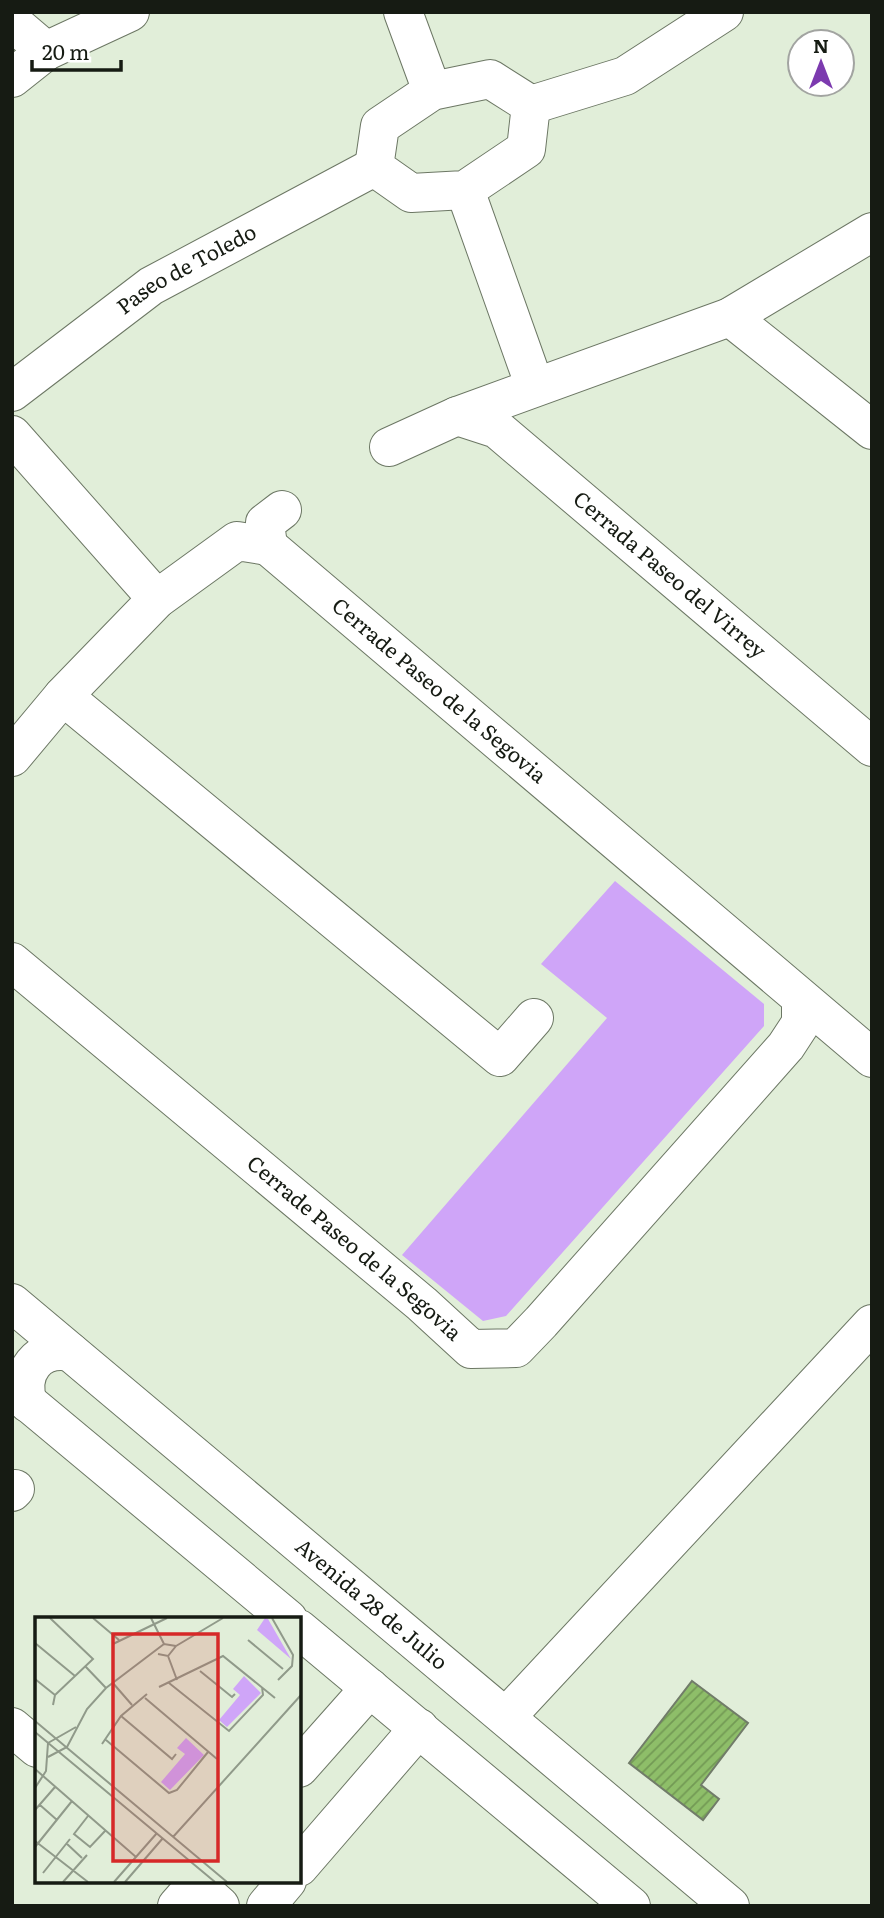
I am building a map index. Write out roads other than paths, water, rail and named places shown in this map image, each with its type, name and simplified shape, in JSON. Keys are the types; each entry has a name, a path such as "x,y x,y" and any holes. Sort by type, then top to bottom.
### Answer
{"street":[{"path":"12,78 46,51 130,12"},
{"path":"403,12 432,91"},
{"path":"531,105 526,149 465,190 411,193 374,167 380,126 432,91 490,79 531,105 625,76 724,12"},
{"path":"12,22 46,51"},
{"name":"Paseo de Toledo","path":"12,392 151,286 374,167"},
{"path":"465,190 536,387"},
{"path":"389,447 457,416 730,317 872,232"},
{"path":"730,317 872,430"},
{"name":"Cerrada Paseo del Virrey","path":"457,416 498,429 872,747"},
{"path":"12,435 157,599"},
{"path":"12,757 63,696 157,599 237,541 268,546 265,523 282,510"},
{"name":"Cerrade Paseo de la Segovia","path":"268,546 872,1058"},
{"path":"63,696 500,1057 534,1018"},
{"name":"Cerrade Paseo de la Segovia","path":"12,962 422,1304 471,1349 516,1348 541,1322 786,1046 801,1023 801,999"},
{"name":"Avenida 28 de Julio","path":"12,1303 730,1906"},
{"path":"506,1717 872,1324"},
{"path":"70,1352 47,1353 37,1359 20,1396 286,1617"},
{"path":"301,1631 631,1906"},
{"path":"301,1766 370,1688"},
{"path":"12,1727 35,1746"},
{"path":"301,1865 419,1728"},
{"path":"266,1906 285,1883"}]}
